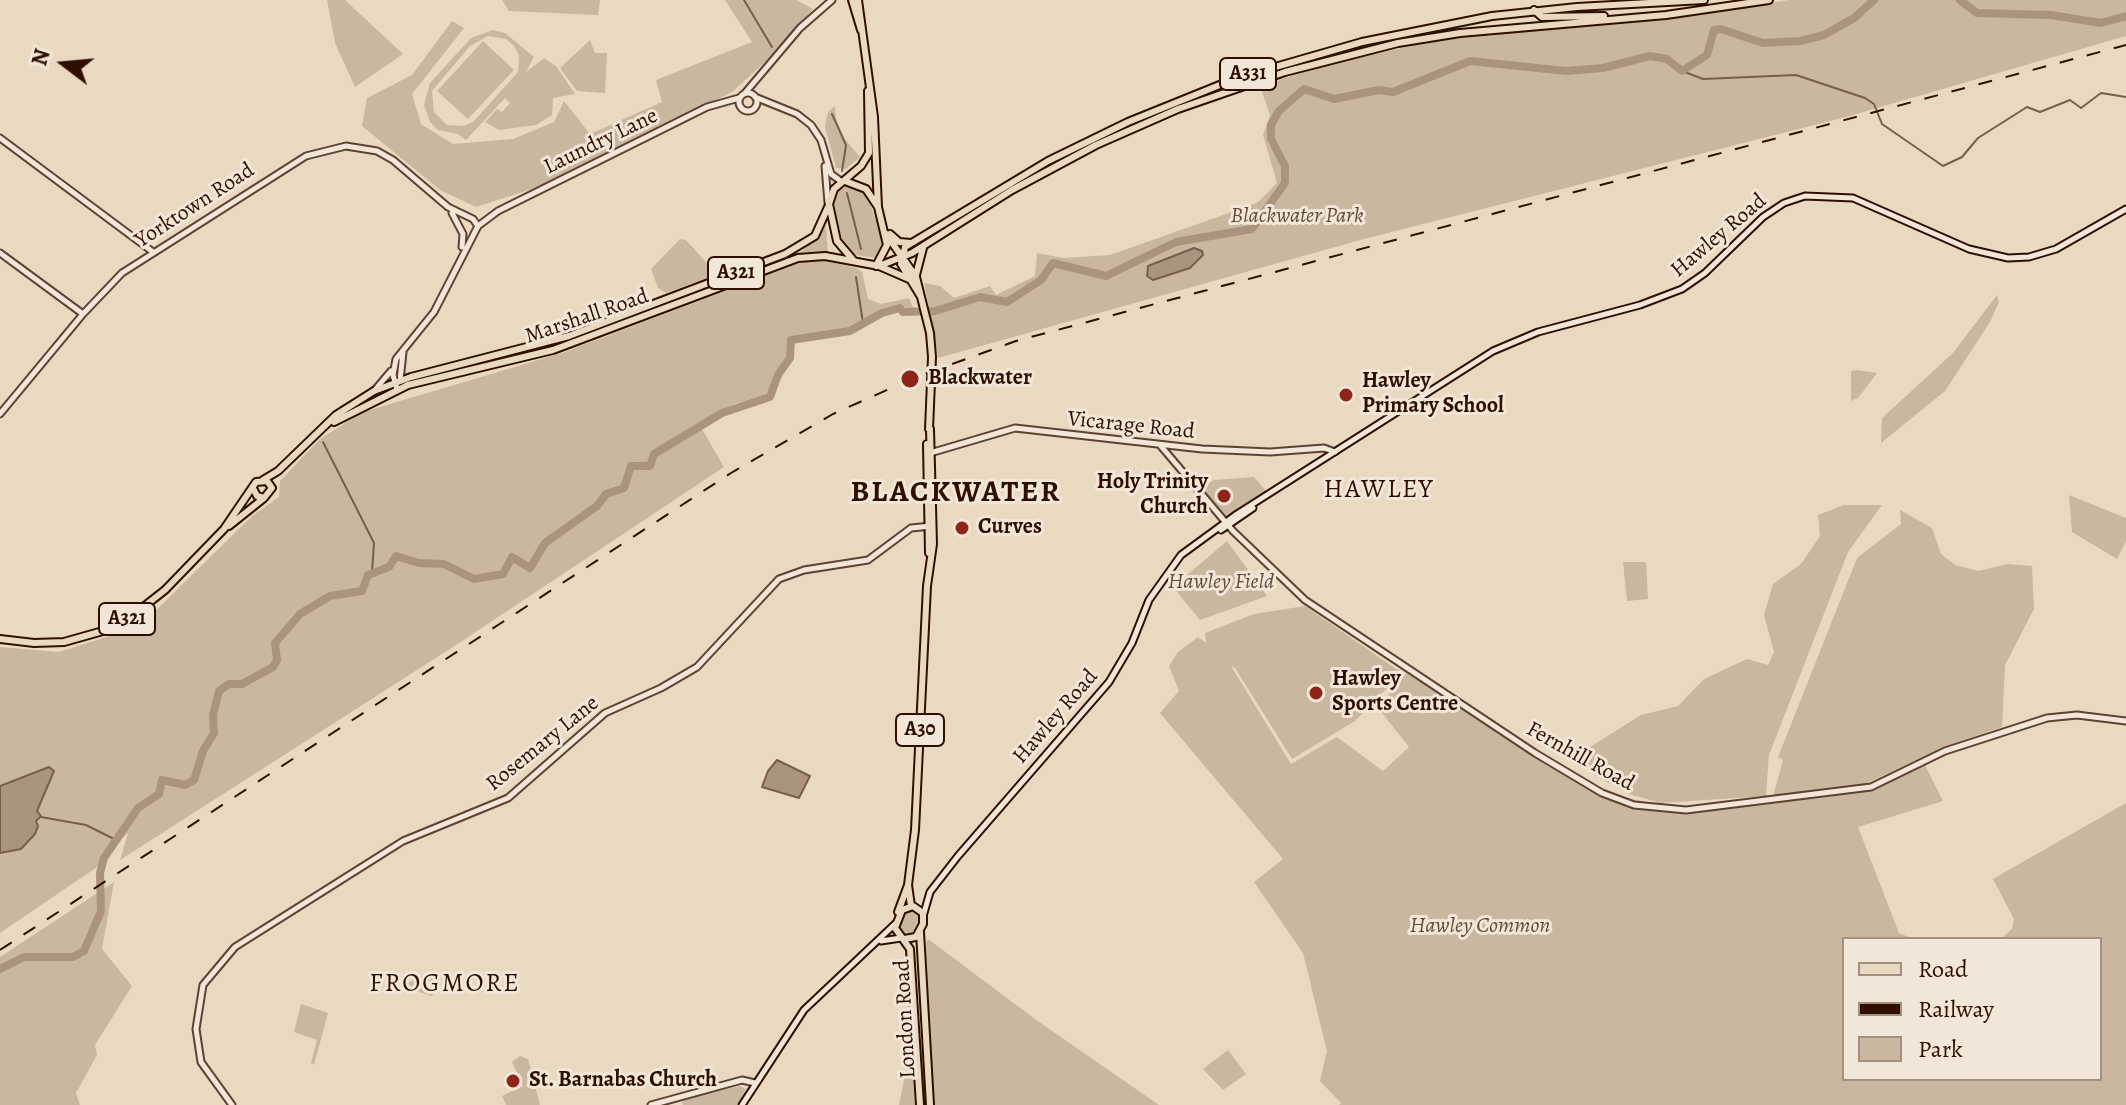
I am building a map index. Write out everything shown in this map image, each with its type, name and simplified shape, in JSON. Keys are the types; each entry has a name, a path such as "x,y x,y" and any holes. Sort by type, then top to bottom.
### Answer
{"main road":[{"path":"855,0 875,135 878,207 885,231 886,251 878,266 914,279 925,245"},
{"name":"A331","path":"911,243 1128,122 1237,78 1362,42 1534,10 1704,0"},
{"name":"A331","path":"878,266 925,245 1035,173 1166,114 1298,68 1425,38 1675,14 1769,0"},
{"name":"A331","path":"1534,10 1542,17 1614,18"},
{"path":"842,182 861,166 869,153 868,87"},
{"path":"842,182 862,186 878,207"},
{"name":"Marshall Road","path":"330,423 411,377 569,336 796,250 815,236 833,191 842,182"},
{"path":"828,206 837,241 856,263"},
{"path":"885,231 899,242 911,243 902,256"},
{"name":"A30","path":"885,231 902,256 922,300 932,357 930,556 915,830 908,885 895,924"},
{"name":"Marshall Road","path":"263,480 278,471 348,406 374,391 553,350 794,259 825,256 878,266"},
{"name":"Marshall Road","path":"272,487 278,471"},
{"path":"263,480 272,487"},
{"name":"A321","path":"0,639 34,643 64,642 117,625 165,590 224,529 254,490 256,482 263,480"},
{"name":"A321","path":"224,529 270,495 272,487"},
{"path":"254,490 264,498"},
{"name":"A30","path":"908,885 914,906"},
{"path":"895,924 903,938 914,938 920,932 923,914 914,906 897,915"},
{"name":"London Road","path":"920,932 930,1105"},
{"name":"London Road","path":"903,938 911,961 920,1105"}],"street":[{"path":"740,106 742,96 800,28 833,0"},
{"path":"742,96 783,109 811,125 821,140 832,176 842,182"},
{"name":"Laundry Lane","path":"469,219 498,211 742,96"},
{"path":"720,104 748,110 756,101"},
{"path":"0,138 153,252"},
{"name":"Yorktown Road","path":"0,414 119,275 297,160 329,147 352,146 382,153 448,207 469,219"},
{"path":"826,161 828,206"},
{"name":"Hawley Road","path":"923,914 925,902 998,807 1109,682 1132,643 1142,614 1164,576 1181,555 1501,346 1682,289 1705,273 1763,217 1797,198 1831,195 1853,198 1972,251 2002,258 2029,257 2056,249 2126,209"},
{"name":"Yorktown Road","path":"448,207 461,225"},
{"name":"Laundry Lane","path":"467,235 498,211"},
{"path":"374,391 396,368 403,351 440,302 467,235 461,225 469,219 478,226"},
{"path":"0,253 83,314"},
{"path":"396,368 411,377"},
{"path":"396,368 398,385"},
{"name":"Vicarage Road","path":"929,453 1015,428 1160,445 1265,452 1324,448 1335,452"},
{"name":"Fernhill Road","path":"1160,445 1228,524 1305,600 1535,753 1602,793 1634,805 1686,810 1871,787 1945,751 2047,718 2077,715 2126,721"},
{"name":"Rosemary Lane","path":"232,1105 201,1062 196,1029 203,985 235,947 403,841 508,798 605,713 661,688 697,667 779,579 804,570 868,560 911,528 930,526"},
{"name":"Hawley Road","path":"914,906 925,902"},
{"path":"742,1105 804,1010 895,924"},
{"path":"880,941 903,938"},
{"path":"651,1105 742,1080 755,1083"}],"green space":[{"path":"327,0 345,0 403,54 355,87 335,43"},
{"path":"502,0 600,0 598,15 509,11"},
{"path":"725,0 796,0 813,9 772,56 732,92 541,186 476,207 440,190 362,126 367,98 412,75 452,21 464,28 412,94 421,124 453,144 513,139 554,122 564,101 590,134 662,102 656,80 752,42"},
{"name":"Blackwater Park","path":"1789,0 2126,0 2126,36 1846,117 1364,239 938,358 924,283 940,286 954,298 990,286 996,295 1035,276 1037,253 1063,258 1110,255 1257,203 1277,183 1263,135 1270,115 1260,86 1326,65 1451,37 1696,15"},
{"path":"493,30 505,33 534,57 526,72 544,58 556,66 575,94 553,98 552,115 536,125 499,130 485,122 497,109 502,112 510,103 505,98 466,140 458,134 438,130 430,122 424,105 430,83 471,38","holes":["488,36 506,39 519,55 518,72 473,122 464,126 447,125 434,112 432,91 470,46"]},
{"path":"590,40 595,53 607,53 605,93 577,91 560,68"},
{"path":"483,41 514,70 468,119 437,91"},
{"path":"835,106 836,119 844,138 860,157 846,169 836,168 825,127 828,112"},
{"path":"848,185 859,188 869,199 883,244 875,258 856,255 842,240 834,203 836,192"},
{"path":"826,226 828,253 794,256 722,281 802,251"},
{"path":"680,239 686,240 717,274 666,293 658,288 651,269"},
{"path":"805,261 826,261 856,268 862,272 868,299 881,304 909,298 914,309 900,306 881,310 849,329 789,339 787,358 767,396 734,404 699,424 724,467 453,647 120,860 128,833 104,856 103,863 0,933 0,647 59,652 140,626 252,516 279,497 280,481 320,439 363,412 562,353"},
{"path":"1997,295 1999,302 1990,322 1945,391 1881,443 1882,418 1953,353"},
{"path":"1851,371 1877,373 1858,398 1851,401"},
{"path":"1254,477 1266,491 1225,517 1199,489 1214,480"},
{"path":"2069,495 2126,518 2126,541 2117,559 2072,532"},
{"path":"1844,505 1882,505 1848,552 1769,755 1766,796 1661,803 1632,795 1594,775 1574,757 1641,715 1678,706 1704,679 1747,659 1768,665 1774,652 1764,615 1773,584 1801,564 1820,536 1818,515"},
{"path":"1900,510 1932,528 1941,554 1955,565 1979,571 2007,564 2032,566 2034,609 2005,665 2002,727 1943,747 1863,785 1773,796 1783,760 1778,757 1857,558 1901,524"},
{"name":"Hawley Field","path":"1227,541 1267,596 1200,620 1173,587"},
{"path":"1623,562 1646,562 1648,599 1627,601"},
{"name":"Hawley Common","path":"1305,606 1402,673 1355,721 1292,759 1231,666 1291,764 1337,737 1383,771 1409,747 1378,708 1408,671 1602,793 1686,810 1871,787 1923,761 1943,801 1858,827 1899,933 1909,937 1842,937 1842,1081 2102,1081 2102,937 2003,937 2012,929 2014,919 1993,879 2126,803 2126,1105 1339,1105 1341,1103 1320,1081 1327,1051 1303,953 1254,882 1283,859 1160,713 1179,691 1169,666 1178,652 1198,637 1206,643 1205,633 1254,614"},
{"path":"114,882 102,949 132,986 95,1045 97,1055 76,1093 80,1105 0,1105 0,957"},
{"path":"909,911 920,918 921,923 914,934 909,935 898,928 897,923 904,912"},
{"path":"928,939 1035,1019 1159,1105 934,1105 923,948"},
{"path":"426,974 441,984 432,996 401,986"},
{"path":"301,1004 328,1013 314,1065 311,1063 317,1040 294,1032"},
{"path":"1228,1050 1246,1074 1223,1090 1203,1069"},
{"path":"520,1056 528,1059 540,1105 506,1105 502,1096 523,1086 512,1062"},
{"path":"912,1063 915,1105 899,1105 905,1075"},
{"path":"740,1086 746,1089 737,1105 683,1105 682,1102 694,1097"}],"shaded area":[{"path":"1194,248 1202,251 1203,255 1190,268 1153,280 1147,276 1148,266"},
{"path":"777,760 810,776 799,798 762,787 768,771"},
{"path":"49,767 54,771 37,811 41,816 36,821 35,834 21,849 0,853 0,786"}],"waterway":[{"path":"744,0 772,47"},
{"path":"0,969 24,957 73,957 84,951 101,911 100,873 104,858 138,808 159,794 162,780 185,785 194,780 203,751 214,733 213,715 219,691 229,684 242,684 273,667 277,660 275,643 300,614 330,596 362,591 368,575 389,567 396,556 419,563 444,564 474,579 503,574 512,557 530,568 545,543 597,506 606,494 624,488 631,466 650,466 654,454 722,413 770,397 778,375 790,358 791,340 850,331 882,313 900,308 903,312 935,311 980,297 1007,302 1041,280 1053,263 1106,276 1176,242 1252,229 1285,183 1285,166 1271,139 1271,125 1279,111 1304,89 1334,99 1379,90 1393,92 1470,61 1566,71 1603,68 1650,56 1667,59 1682,71 1707,55 1714,30 1721,29 1763,43 1800,41 1824,35 1854,18 1874,0"},
{"path":"1960,0 1977,13 2051,15 2101,23 2126,16"},
{"path":"1682,71 1703,79 1796,75 1865,98 1874,104 1882,124 1943,166 1962,157 1978,138 2027,107 2040,112 2070,100 2081,108 2101,93 2126,97"},
{"path":"832,114 846,145 842,171"},
{"path":"847,193 861,249"},
{"path":"856,277 863,323"},
{"path":"323,442 374,543 372,572"},
{"path":"41,817 86,825 118,841"}],"railway":[{"path":"0,950 731,473 833,414 916,377 1016,341 2126,45"}],"place":[{"name":"Blackwater","path":"910,379"},
{"name":"Hawley Primary School","path":"1346,395"},
{"name":"Holy Trinity Church","path":"1224,496"},
{"name":"Curves","path":"962,528"},
{"name":"Hawley Sports Centre","path":"1316,693"},
{"name":"St. Barnabas Church","path":"513,1081"}],"district":[{"name":"HAWLEY","path":"1379,491"},
{"name":"BLACKWATER","path":"956,494"},
{"name":"FROGMORE","path":"445,985"}]}
